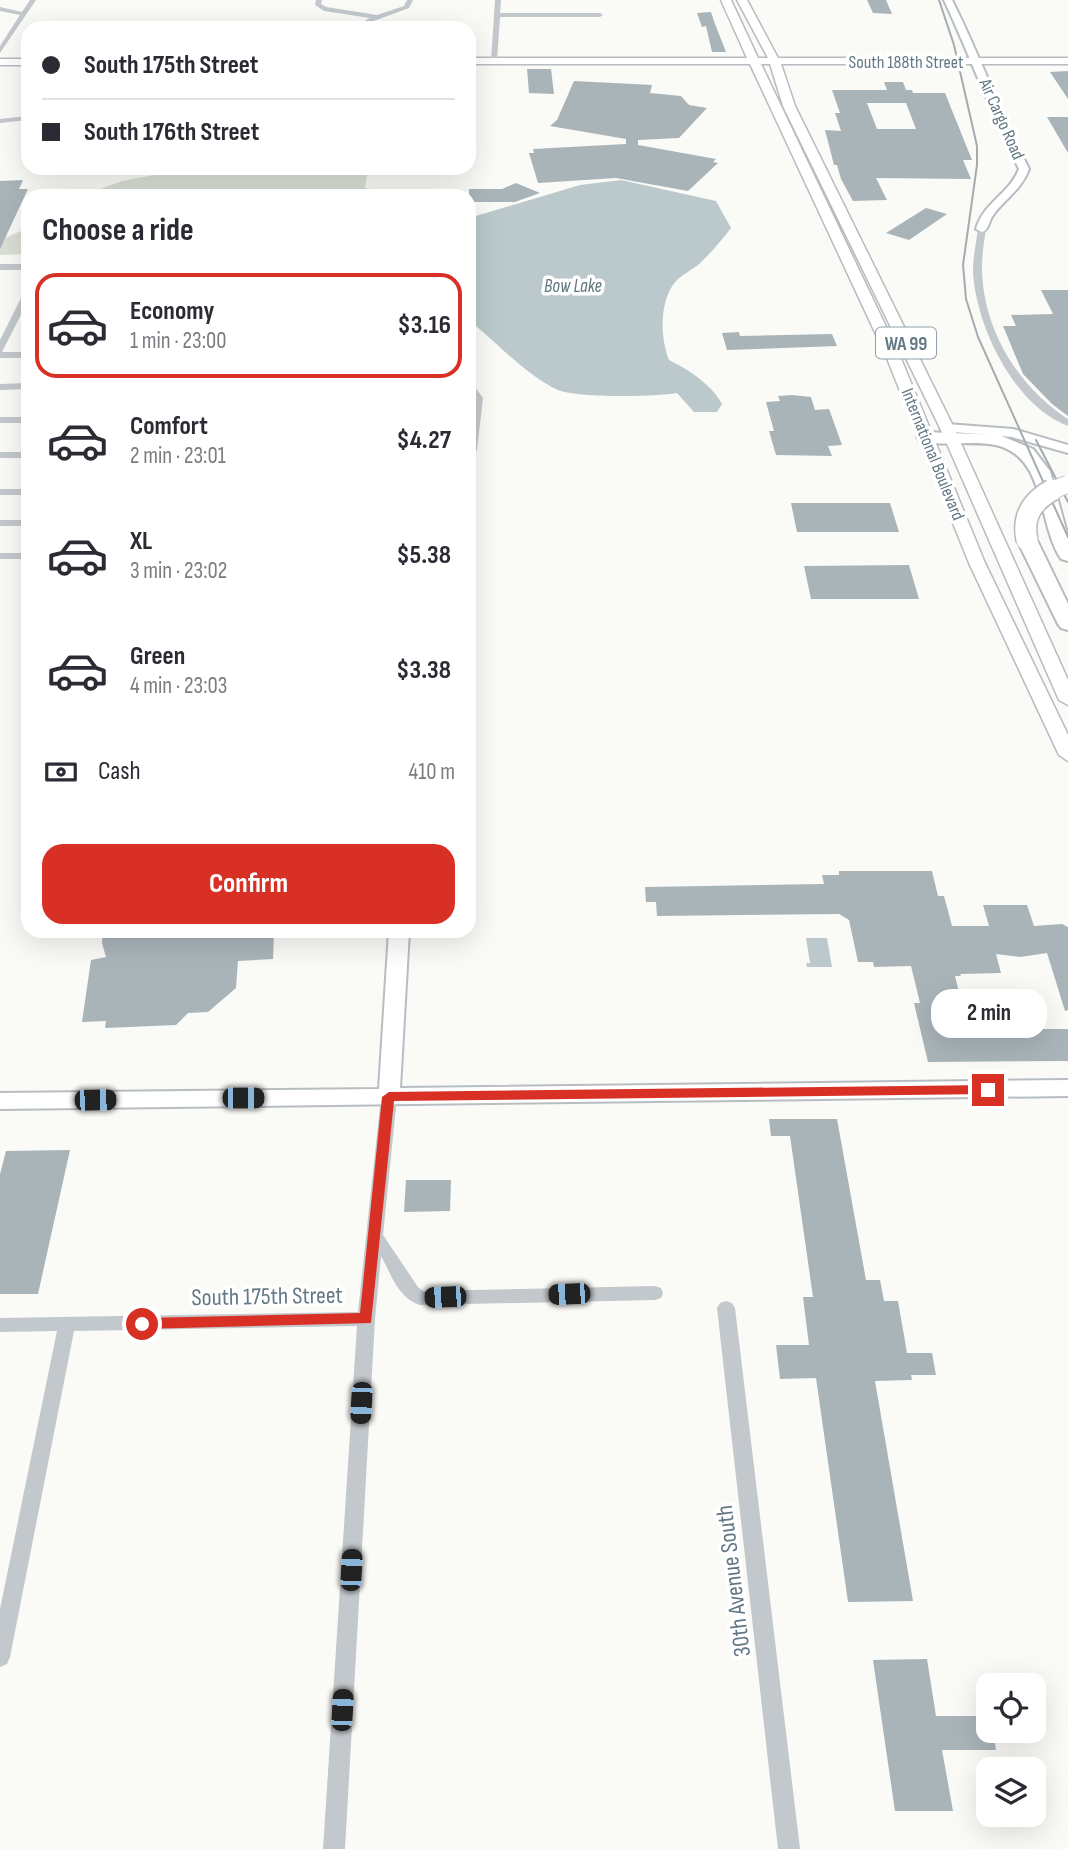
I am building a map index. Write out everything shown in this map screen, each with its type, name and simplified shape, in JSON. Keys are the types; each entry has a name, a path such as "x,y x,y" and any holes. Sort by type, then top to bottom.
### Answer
{"highway":[{"path":"925,433 949,433 999,440 1027,453 1043,476 1058,536 1067,551 1065,574 1068,598"},
{"path":"1068,484 1050,491 1032,505 1024,522 1027,540 1068,624"}],"main road":[{"name":"International Boulevard","path":"742,0 775,62 789,105 949,433 1068,699"},
{"name":"International Boulevard","path":"729,1 749,62 893,356 977,563 1068,755"},
{"path":"729,1 736,4 740,12 751,16"},
{"name":"South 188th Street","path":"476,61 669,64 1068,61"},
{"path":"0,62 21,62"}],"street":[{"path":"1,48 33,0"},
{"path":"368,21 402,10 410,5 411,0"},
{"path":"494,61 498,0"},
{"path":"948,0 973,57 978,62 984,57 975,30"},
{"path":"319,3 376,17"},
{"path":"0,9 24,14"},
{"path":"496,15 600,15"},
{"name":"Air Cargo Road","path":"978,62 1001,124 1024,169 1013,191 985,215 978,281 992,330 1020,385 1041,406 1068,423"},
{"path":"0,121 21,119"},
{"path":"0,267 21,267"},
{"path":"21,307 0,353 21,354"},
{"path":"0,387 21,387"},
{"path":"476,395 476,415"},
{"path":"0,421 21,420"},
{"path":"949,433 1001,431 1066,448"},
{"path":"0,455 21,455"},
{"path":"0,492 21,492"},
{"path":"0,523 21,523"},
{"path":"0,556 21,556"},
{"path":"334,1849 366,1319 389,1097 399,938"},
{"path":"0,1101 1068,1088"},
{"path":"373,1236 384,1244 404,1283 420,1298 655,1293"},
{"name":"30th Avenue South","path":"726,1308 789,1849"},
{"name":"South 175th Street","path":"0,1325 366,1319"},
{"path":"0,1657 67,1325"}],"shaded area":[{"path":"154,175 367,175 365,188 370,189 100,189 122,181"},
{"path":"21,231 21,254 0,255 0,240"}],"water":[{"name":"Bow Lake","path":"621,180 716,201 731,228 698,265 676,281 670,289 664,309 663,330 669,360 692,373 712,390 722,404 717,412 694,412 677,393 616,396 558,390 523,367 476,326 476,216 580,185"},
{"path":"806,938 827,938 832,967 807,967 806,963 810,963"}],"building":[{"path":"867,0 886,0 892,14 873,13"},
{"path":"711,12 726,52 712,52 706,26 702,27 697,13"},
{"path":"527,69 551,69 554,94 529,93"},
{"path":"1068,71 1068,99 1050,72"},
{"path":"574,81 652,85 650,93 681,96 689,105 707,108 679,138 638,140 638,145 716,159 713,162 718,163 688,191 616,178 538,183 529,153 534,153 533,149 626,144 626,139 550,126 557,120"},
{"path":"884,82 903,82 906,90 912,90 913,93 945,93 972,160 963,160 971,179 876,178 887,200 853,201 837,165 834,165 825,130 841,131 835,113 840,113 832,90 887,90","holes":["867,103 906,103 916,129 877,129"]},
{"path":"1047,117 1068,117 1068,153"},
{"path":"23,180 19,189 21,204 0,249 0,181"},
{"path":"516,183 540,193 515,202 476,202 476,189 502,189"},
{"path":"926,208 947,214 909,240 886,233"},
{"path":"1041,290 1068,290 1068,416 1052,404 1023,374 1003,326 1016,326 1011,315 1053,314"},
{"path":"739,332 740,336 832,334 837,346 727,350 722,333"},
{"path":"778,396 811,397 815,410 829,409 842,445 828,446 832,456 776,455 769,431 774,431 766,402 780,401"},
{"path":"791,503 890,503 899,532 797,532"},
{"path":"909,565 919,599 811,599 804,566"},
{"path":"839,871 932,871 938,896 944,896 952,926 989,926 983,905 1027,905 1034,926 1062,924 1068,927 1068,1010 1065,1011 1047,953 1020,957 996,954 1001,973 955,976 968,1029 1068,1029 1068,1061 928,1062 914,1003 920,1003 911,966 874,967 873,962 858,962 849,920 839,914 657,916 656,902 646,902 645,887 824,884 822,875 839,875"},
{"path":"102,938 274,938 273,959 238,961 236,988 208,1012 188,1013 176,1025 105,1028 106,1021 82,1022 91,960 106,957"},
{"path":"769,1119 837,1119 866,1280 880,1280 884,1301 898,1301 907,1353 932,1353 936,1375 911,1375 912,1380 875,1381 913,1601 848,1602 816,1378 780,1379 776,1345 809,1345 803,1297 813,1297 790,1136 771,1136"},
{"path":"70,1150 38,1294 0,1294 0,1174 6,1151"},
{"path":"406,1180 451,1180 450,1211 404,1212"},
{"path":"927,1659 936,1716 976,1716 976,1743 995,1743 996,1750 942,1750 953,1811 895,1811 873,1660"}],"tram line":[{"path":"939,0 954,45 977,146 977,165 963,265 966,299 978,337 1068,537"},
{"path":"1036,440 1068,502"}],"route":[{"path":"142,1324 366,1319 389,1097 988,1090"}]}
